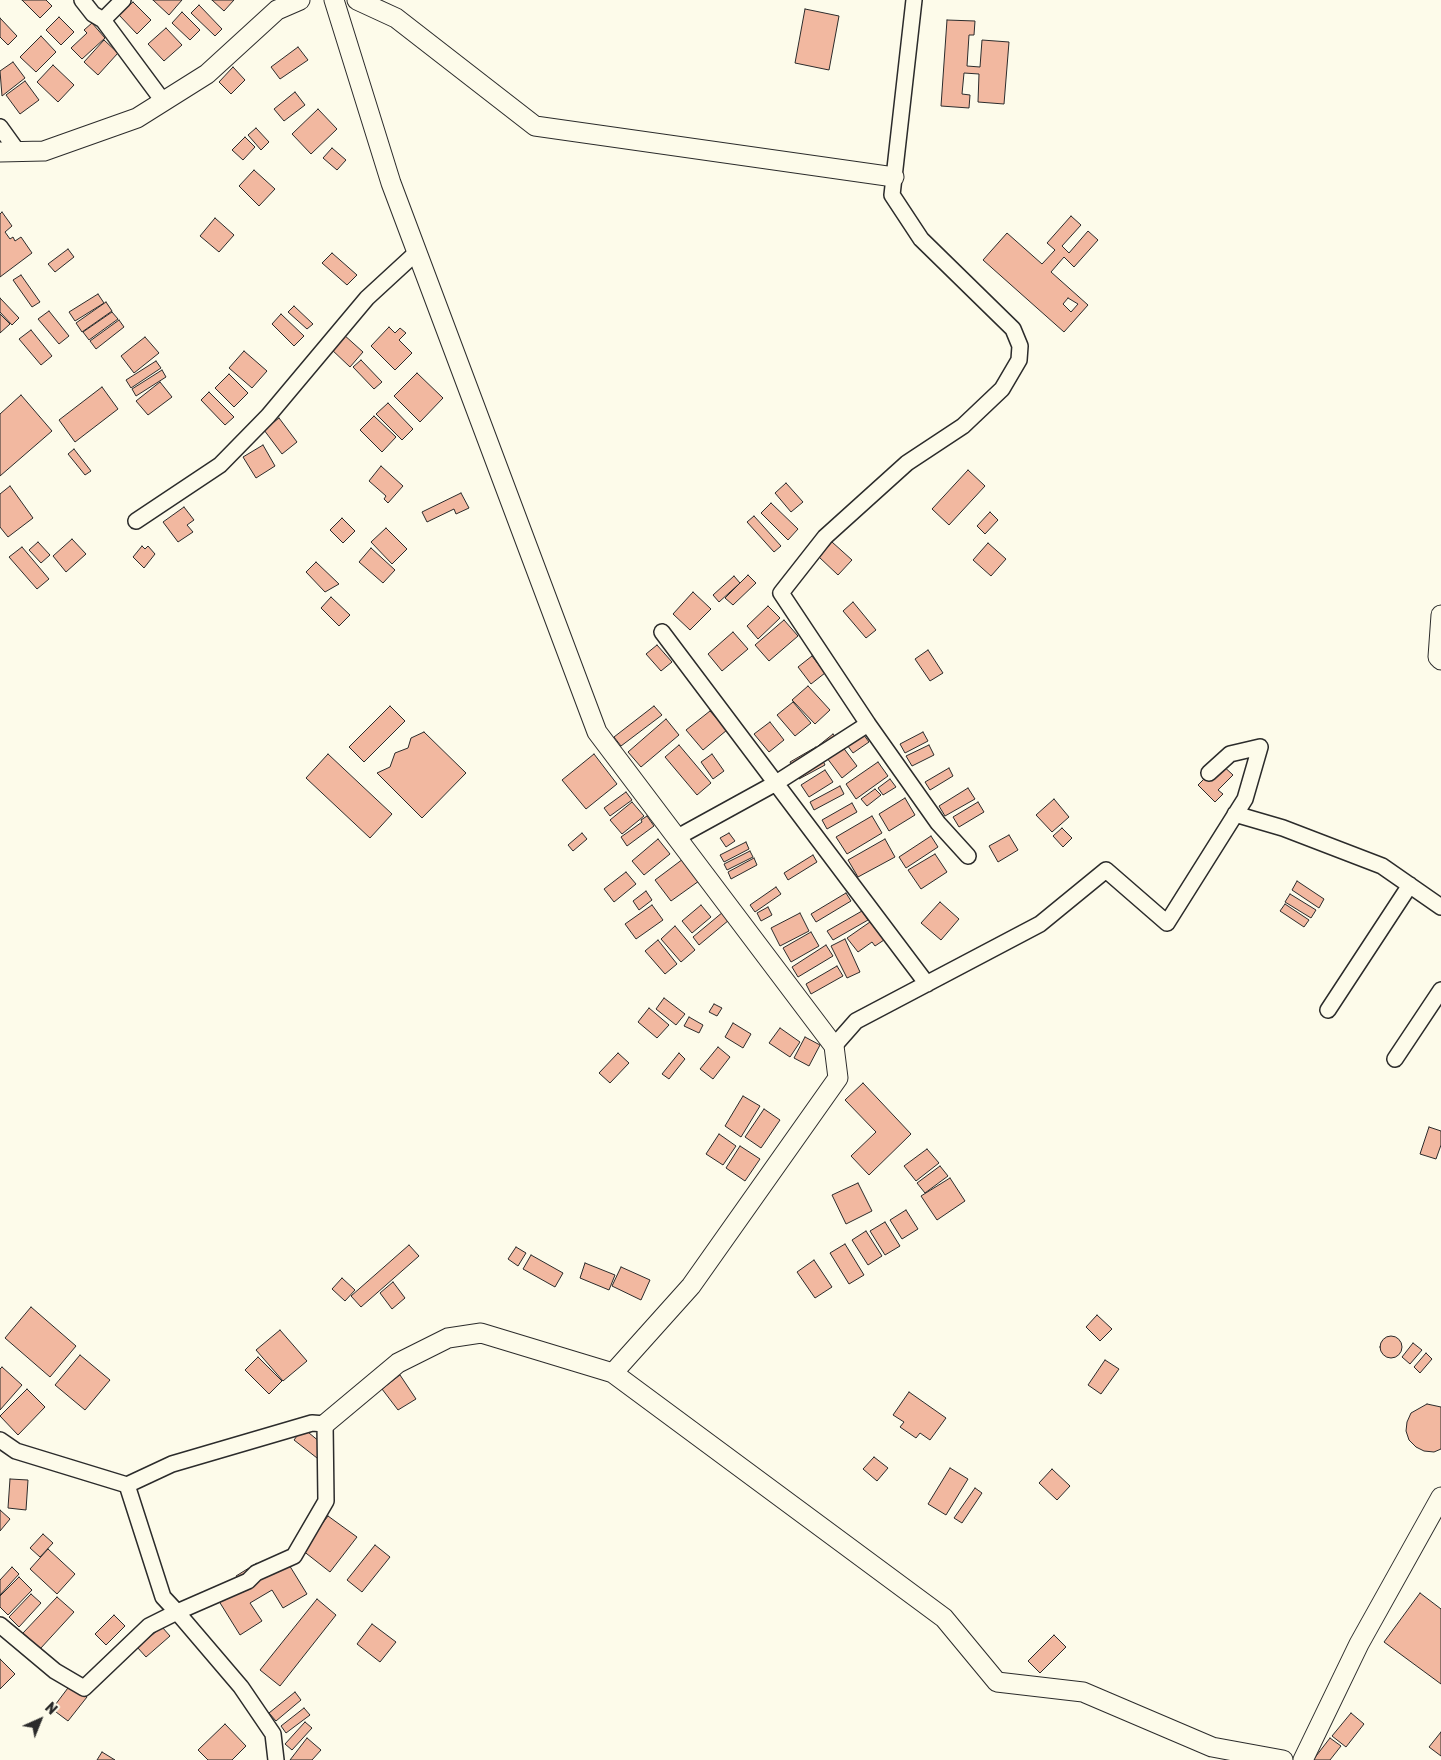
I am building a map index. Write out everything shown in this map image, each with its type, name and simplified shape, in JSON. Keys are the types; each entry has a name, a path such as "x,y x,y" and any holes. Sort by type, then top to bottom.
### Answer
{"street":[{"path":"82,0 93,14 103,20 163,101"},
{"path":"103,20 124,0"},
{"path":"0,127 9,152 44,151 137,118 207,74 277,10 300,0"},
{"path":"334,0 391,183 597,732 834,1046 838,1078 690,1286 613,1373"},
{"path":"358,0 396,18 535,126 894,177"},
{"path":"914,0 892,195 921,239 1013,329 1020,346 1019,360 1002,389 963,426 907,463 832,531 781,593 868,724 938,823 968,856"},
{"path":"136,521 220,465 268,416 367,298 417,252"},
{"path":"1441,615 1438,657 1441,660"},
{"path":"662,632 927,984"},
{"path":"676,838 776,783 868,724"},
{"path":"834,1046 856,1021 1040,924 1106,870 1167,923 1245,799 1260,747 1230,754 1209,773"},
{"path":"1235,814 1283,828 1382,866 1441,907"},
{"path":"1328,1010 1410,885"},
{"path":"1395,1060 1441,990"},
{"path":"0,1440 16,1452 127,1485 172,1464 312,1423 325,1424 398,1364 448,1338 481,1333 613,1373 944,1618 997,1682 1083,1692 1212,1747 1283,1760"},
{"path":"0,1625 55,1671 84,1688 149,1626 248,1581 256,1572 294,1556 326,1500 325,1424"},
{"path":"127,1485 163,1597 241,1687 272,1734 276,1760"},
{"path":"1303,1760 1359,1644 1441,1497"}],"building":[{"path":"22,0 46,0 52,6 40,18"},
{"path":"153,0 182,0 169,15"},
{"path":"212,0 234,0 224,11"},
{"path":"133,2 151,20 137,34 119,15"},
{"path":"199,5 222,29 215,36 191,13"},
{"path":"805,9 839,16 829,70 795,63"},
{"path":"182,12 200,30 190,40 172,23"},
{"path":"59,17 74,32 61,45 46,30"},
{"path":"0,18 17,36 8,45 0,37"},
{"path":"947,20 975,21 974,35 969,35 967,66 980,67 982,40 1009,42 1004,104 978,102 979,74 964,73 962,94 970,95 969,108 941,106"},
{"path":"92,23 105,38 82,59 71,48 87,33 84,30"},
{"path":"166,28 182,45 164,61 148,44"},
{"path":"41,36 56,52 36,72 20,57"},
{"path":"104,40 118,53 98,75 84,62"},
{"path":"298,47 308,60 280,79 271,67"},
{"path":"13,62 25,78 2,96 0,71"},
{"path":"53,65 74,85 58,102 37,82"},
{"path":"233,67 245,80 231,94 219,82"},
{"path":"25,81 39,100 20,114 6,95"},
{"path":"295,92 305,105 284,121 274,109"},
{"path":"318,109 337,129 311,154 292,134"},
{"path":"256,128 269,142 261,150 248,135"},
{"path":"245,137 255,147 243,160 232,150"},
{"path":"332,148 346,160 337,170 323,158"},
{"path":"254,170 275,189 259,206 239,186"},
{"path":"2,212 12,226 5,232 10,239 13,237 15,241 21,237 32,253 0,277 0,214"},
{"path":"1071,216 1081,225 1062,246 1069,253 1088,231 1098,240 1074,267 1064,257 1051,272 1088,305 1064,332 983,260 1007,233 1042,264 1055,250 1047,243","holes":["1068,298 1078,304 1071,312 1063,304"]},
{"path":"215,218 234,235 219,252 200,236"},
{"path":"68,249 74,257 55,272 48,264"},
{"path":"332,253 357,275 347,285 322,263"},
{"path":"21,275 40,302 32,307 13,280"},
{"path":"98,294 104,303 75,321 69,312"},
{"path":"0,298 19,318 12,325 0,312"},
{"path":"106,302 112,311 82,332 76,323"},
{"path":"294,306 313,324 307,329 288,312"},
{"path":"49,311 69,336 59,344 38,319"},
{"path":"112,312 118,319 89,340 83,332"},
{"path":"0,314 10,324 0,333"},
{"path":"281,314 304,336 294,346 272,324"},
{"path":"119,320 124,327 96,349 90,341"},
{"path":"389,327 395,333 400,328 406,333 399,340 412,353 395,370 371,346"},
{"path":"31,330 52,356 41,365 19,339"},
{"path":"343,334 363,352 350,367 330,348"},
{"path":"145,337 159,353 134,373 121,356"},
{"path":"244,351 267,371 252,388 229,368"},
{"path":"361,360 382,382 374,389 353,367"},
{"path":"156,361 161,368 131,388 126,380"},
{"path":"162,370 166,377 136,396 132,389"},
{"path":"417,373 443,398 420,422 394,396"},
{"path":"229,374 248,393 234,407 215,388"},
{"path":"160,382 172,397 148,415 136,401"},
{"path":"102,387 118,409 75,442 59,420"},
{"path":"209,392 234,417 225,425 201,400"},
{"path":"21,395 52,431 0,476 0,414"},
{"path":"388,403 413,429 402,440 376,414"},
{"path":"374,416 396,437 382,452 360,430"},
{"path":"279,418 297,442 282,454 264,430"},
{"path":"263,445 275,466 256,478 243,457"},
{"path":"74,449 91,471 85,475 68,454"},
{"path":"381,466 403,486 388,503 384,499 386,496 369,481"},
{"path":"968,470 985,486 949,525 932,509"},
{"path":"786,483 803,502 791,512 775,493"},
{"path":"10,486 33,518 8,537 0,527 0,494"},
{"path":"461,493 469,508 456,514 454,509 427,522 422,512"},
{"path":"771,503 798,529 788,540 761,513"},
{"path":"184,507 194,520 187,525 193,532 178,542 163,522"},
{"path":"990,512 998,520 985,534 977,526"},
{"path":"754,516 781,546 774,552 747,522"},
{"path":"342,518 355,531 343,543 330,530"},
{"path":"386,528 407,549 392,564 371,542"},
{"path":"72,539 86,554 66,572 53,556"},
{"path":"38,542 50,555 41,563 29,550"},
{"path":"832,542 852,560 838,575 819,557"},
{"path":"988,543 1006,559 991,576 973,560"},
{"path":"142,546 145,549 148,546 155,554 144,568 133,557"},
{"path":"22,547 49,579 37,589 9,557"},
{"path":"371,548 395,570 383,583 359,562"},
{"path":"316,562 339,584 325,592 306,572"},
{"path":"748,575 756,583 733,605 725,598"},
{"path":"734,576 740,583 719,602 713,595"},
{"path":"693,592 711,609 690,630 673,614"},
{"path":"331,597 350,615 339,626 321,608"},
{"path":"853,602 876,630 866,638 843,611"},
{"path":"768,606 780,618 758,639 747,626"},
{"path":"784,620 798,636 769,661 755,645"},
{"path":"733,632 748,649 722,671 708,654"},
{"path":"657,645 672,662 661,671 646,654"},
{"path":"928,650 943,673 930,681 915,659"},
{"path":"812,656 825,673 811,684 798,667"},
{"path":"808,686 830,710 815,724 792,700"},
{"path":"793,702 811,723 795,736 777,715"},
{"path":"390,706 405,721 364,762 349,747"},
{"path":"654,706 662,715 621,746 614,737"},
{"path":"710,711 727,730 703,750 686,730"},
{"path":"666,719 679,735 641,767 628,752"},
{"path":"770,722 784,740 769,752 754,734"},
{"path":"855,723 869,742 853,753 839,734"},
{"path":"424,732 466,773 422,818 377,773 390,767 395,753 408,748 411,738"},
{"path":"923,732 928,741 905,753 900,744"},
{"path":"833,734 857,766 842,778 818,746"},
{"path":"679,745 711,783 697,795 665,757"},
{"path":"929,745 934,755 912,766 906,756"},
{"path":"816,747 825,765 799,779 790,762"},
{"path":"328,754 392,814 370,838 306,778"},
{"path":"594,754 617,784 586,809 562,780"},
{"path":"712,754 724,771 713,779 701,762"},
{"path":"878,762 888,776 856,799 846,784"},
{"path":"1220,763 1233,775 1218,790 1223,794 1215,802 1198,785"},
{"path":"949,768 953,776 930,790 925,782"},
{"path":"825,770 833,782 809,797 801,785"},
{"path":"890,779 896,787 883,795 878,788"},
{"path":"840,786 844,794 814,810 810,802"},
{"path":"968,788 975,799 945,816 939,806"},
{"path":"875,789 881,795 867,806 861,799"},
{"path":"626,792 632,800 610,816 604,808"},
{"path":"905,798 915,815 889,831 879,814"},
{"path":"1054,799 1069,817 1052,832 1036,815"},
{"path":"632,802 644,816 622,834 610,820"},
{"path":"978,802 984,812 959,827 953,817"},
{"path":"852,803 857,812 827,829 822,820"},
{"path":"647,816 654,826 627,846 621,837 642,822 641,820"},
{"path":"872,816 882,833 847,854 836,837"},
{"path":"1062,828 1072,838 1063,847 1053,836"},
{"path":"582,833 587,839 573,851 568,845"},
{"path":"729,833 735,841 726,847 720,838"},
{"path":"1009,835 1018,850 998,862 989,846"},
{"path":"931,836 938,847 906,868 899,857"},
{"path":"658,839 670,854 644,875 632,861"},
{"path":"885,839 895,857 858,877 848,860"},
{"path":"746,842 749,849 724,862 720,855"},
{"path":"750,851 753,857 727,870 724,864"},
{"path":"935,854 947,872 921,889 908,870"},
{"path":"813,855 817,862 788,880 784,873"},
{"path":"754,858 757,865 731,879 728,872"},
{"path":"683,859 699,881 671,901 655,880"},
{"path":"626,872 636,884 614,902 604,889"},
{"path":"1297,881 1324,899 1319,908 1292,890"},
{"path":"776,887 781,894 755,912 750,905"},
{"path":"646,891 652,900 639,910 633,901"},
{"path":"846,893 851,901 816,922 811,914"},
{"path":"1290,894 1316,910 1311,918 1285,902"},
{"path":"940,902 959,919 941,940 921,923"},
{"path":"1285,904 1309,920 1304,927 1280,911"},
{"path":"652,905 663,920 636,939 625,924"},
{"path":"701,905 711,917 692,933 682,921"},
{"path":"768,907 772,915 761,921 757,913"},
{"path":"862,911 868,920 833,940 827,931"},
{"path":"723,912 729,920 699,945 693,937"},
{"path":"800,913 809,931 780,946 771,928"},
{"path":"870,922 884,940 875,946 872,942 858,952 847,938"},
{"path":"675,926 695,950 681,962 661,939"},
{"path":"811,932 819,946 791,962 783,948"},
{"path":"845,939 860,972 847,978 831,946"},
{"path":"658,940 677,964 665,974 645,951"},
{"path":"826,945 833,956 798,977 792,967"},
{"path":"837,966 843,976 811,994 806,984"},
{"path":"664,998 685,1014 676,1025 656,1009"},
{"path":"714,1004 722,1008 717,1016 709,1012"},
{"path":"649,1008 669,1025 657,1038 638,1022"},
{"path":"689,1017 703,1025 699,1033 684,1026"},
{"path":"733,1023 751,1034 743,1048 725,1037"},
{"path":"780,1028 800,1042 790,1057 769,1043"},
{"path":"805,1037 820,1045 809,1066 794,1058"},
{"path":"718,1047 730,1057 713,1079 700,1069"},
{"path":"618,1053 629,1063 610,1083 599,1073"},
{"path":"679,1053 685,1059 669,1079 662,1074"},
{"path":"863,1083 911,1134 869,1175 851,1156 876,1132 845,1100"},
{"path":"743,1096 760,1106 741,1137 725,1126"},
{"path":"764,1109 780,1120 761,1148 745,1137"},
{"path":"1429,1127 1441,1131 1441,1145 1436,1159 1420,1154"},
{"path":"719,1134 736,1146 723,1165 706,1154"},
{"path":"740,1146 760,1159 745,1181 726,1168"},
{"path":"927,1149 939,1163 916,1181 904,1166"},
{"path":"940,1166 948,1176 925,1193 917,1183"},
{"path":"950,1178 965,1201 937,1220 921,1196"},
{"path":"858,1183 872,1211 846,1224 832,1195"},
{"path":"906,1210 918,1229 902,1239 890,1220"},
{"path":"885,1222 900,1246 885,1255 870,1231"},
{"path":"866,1231 882,1256 868,1265 852,1240"},
{"path":"845,1244 864,1275 849,1284 830,1253"},
{"path":"409,1245 419,1256 361,1307 351,1296"},
{"path":"516,1247 526,1253 518,1266 508,1259"},
{"path":"531,1255 563,1273 555,1287 523,1269"},
{"path":"814,1260 832,1287 815,1298 797,1272"},
{"path":"585,1263 615,1275 609,1290 580,1278"},
{"path":"621,1267 650,1280 641,1300 612,1286"},
{"path":"342,1278 355,1290 345,1301 332,1289"},
{"path":"393,1282 405,1298 392,1309 380,1293"},
{"path":"31,1307 76,1346 50,1377 5,1338"},
{"path":"1097,1315 1112,1329 1100,1341 1086,1327"},
{"path":"280,1330 307,1361 283,1381 256,1350"},
{"path":"1387,1336 1395,1336 1402,1343 1402,1351 1395,1358 1387,1358 1380,1351 1380,1343"},
{"path":"1413,1343 1422,1350 1410,1364 1402,1357"},
{"path":"1426,1353 1432,1359 1420,1373 1414,1367"},
{"path":"80,1355 110,1380 85,1410 55,1385"},
{"path":"258,1357 282,1381 269,1394 245,1370"},
{"path":"1105,1360 1119,1369 1101,1394 1088,1385"},
{"path":"2,1367 22,1385 0,1410 0,1369"},
{"path":"400,1375 416,1399 398,1410 382,1389"},
{"path":"27,1389 45,1407 18,1435 0,1416"},
{"path":"909,1392 946,1418 930,1440 920,1433 916,1438 900,1427 904,1422 893,1415"},
{"path":"1427,1404 1441,1407 1441,1449 1434,1452 1424,1451 1416,1447 1409,1440 1406,1431 1411,1413"},
{"path":"303,1428 326,1447 317,1458 294,1440"},
{"path":"874,1457 888,1468 877,1481 863,1469"},
{"path":"950,1468 968,1479 946,1515 928,1504"},
{"path":"1052,1469 1070,1486 1057,1500 1039,1483"},
{"path":"10,1479 28,1480 26,1510 8,1508"},
{"path":"975,1488 982,1493 962,1523 954,1518"},
{"path":"0,1510 10,1519 0,1531"},
{"path":"328,1516 357,1537 330,1572 302,1550"},
{"path":"43,1534 53,1543 40,1557 30,1548"},
{"path":"375,1545 390,1557 362,1592 347,1580"},
{"path":"48,1549 75,1574 57,1594 30,1569"},
{"path":"283,1555 307,1594 283,1608 272,1590 250,1603 262,1621 240,1635 217,1598 241,1583 236,1576 257,1563 261,1569"},
{"path":"12,1567 19,1574 0,1595 0,1580"},
{"path":"19,1577 32,1590 8,1615 0,1607 0,1596"},
{"path":"1420,1593 1441,1609 1441,1684 1384,1642"},
{"path":"31,1594 41,1603 19,1627 9,1617"},
{"path":"57,1597 74,1612 40,1649 23,1633"},
{"path":"317,1599 336,1615 280,1686 260,1670"},
{"path":"114,1615 125,1626 106,1645 95,1634"},
{"path":"372,1624 396,1642 380,1662 357,1644"},
{"path":"162,1627 170,1636 146,1657 137,1647"},
{"path":"1054,1635 1066,1647 1040,1673 1028,1661"},
{"path":"0,1659 15,1674 0,1689"},
{"path":"71,1684 87,1697 68,1721 52,1709"},
{"path":"295,1692 301,1700 276,1721 269,1713"},
{"path":"304,1708 310,1715 286,1733 281,1726"},
{"path":"1351,1713 1364,1724 1346,1747 1332,1736"},
{"path":"305,1722 312,1728 292,1750 285,1744"},
{"path":"225,1724 246,1746 232,1760 208,1760 198,1750"},
{"path":"1441,1732 1441,1756 1429,1747"},
{"path":"307,1738 321,1750 312,1760 290,1760"},
{"path":"1330,1738 1341,1746 1330,1760 1313,1760"},
{"path":"102,1752 115,1760 97,1760"}]}
